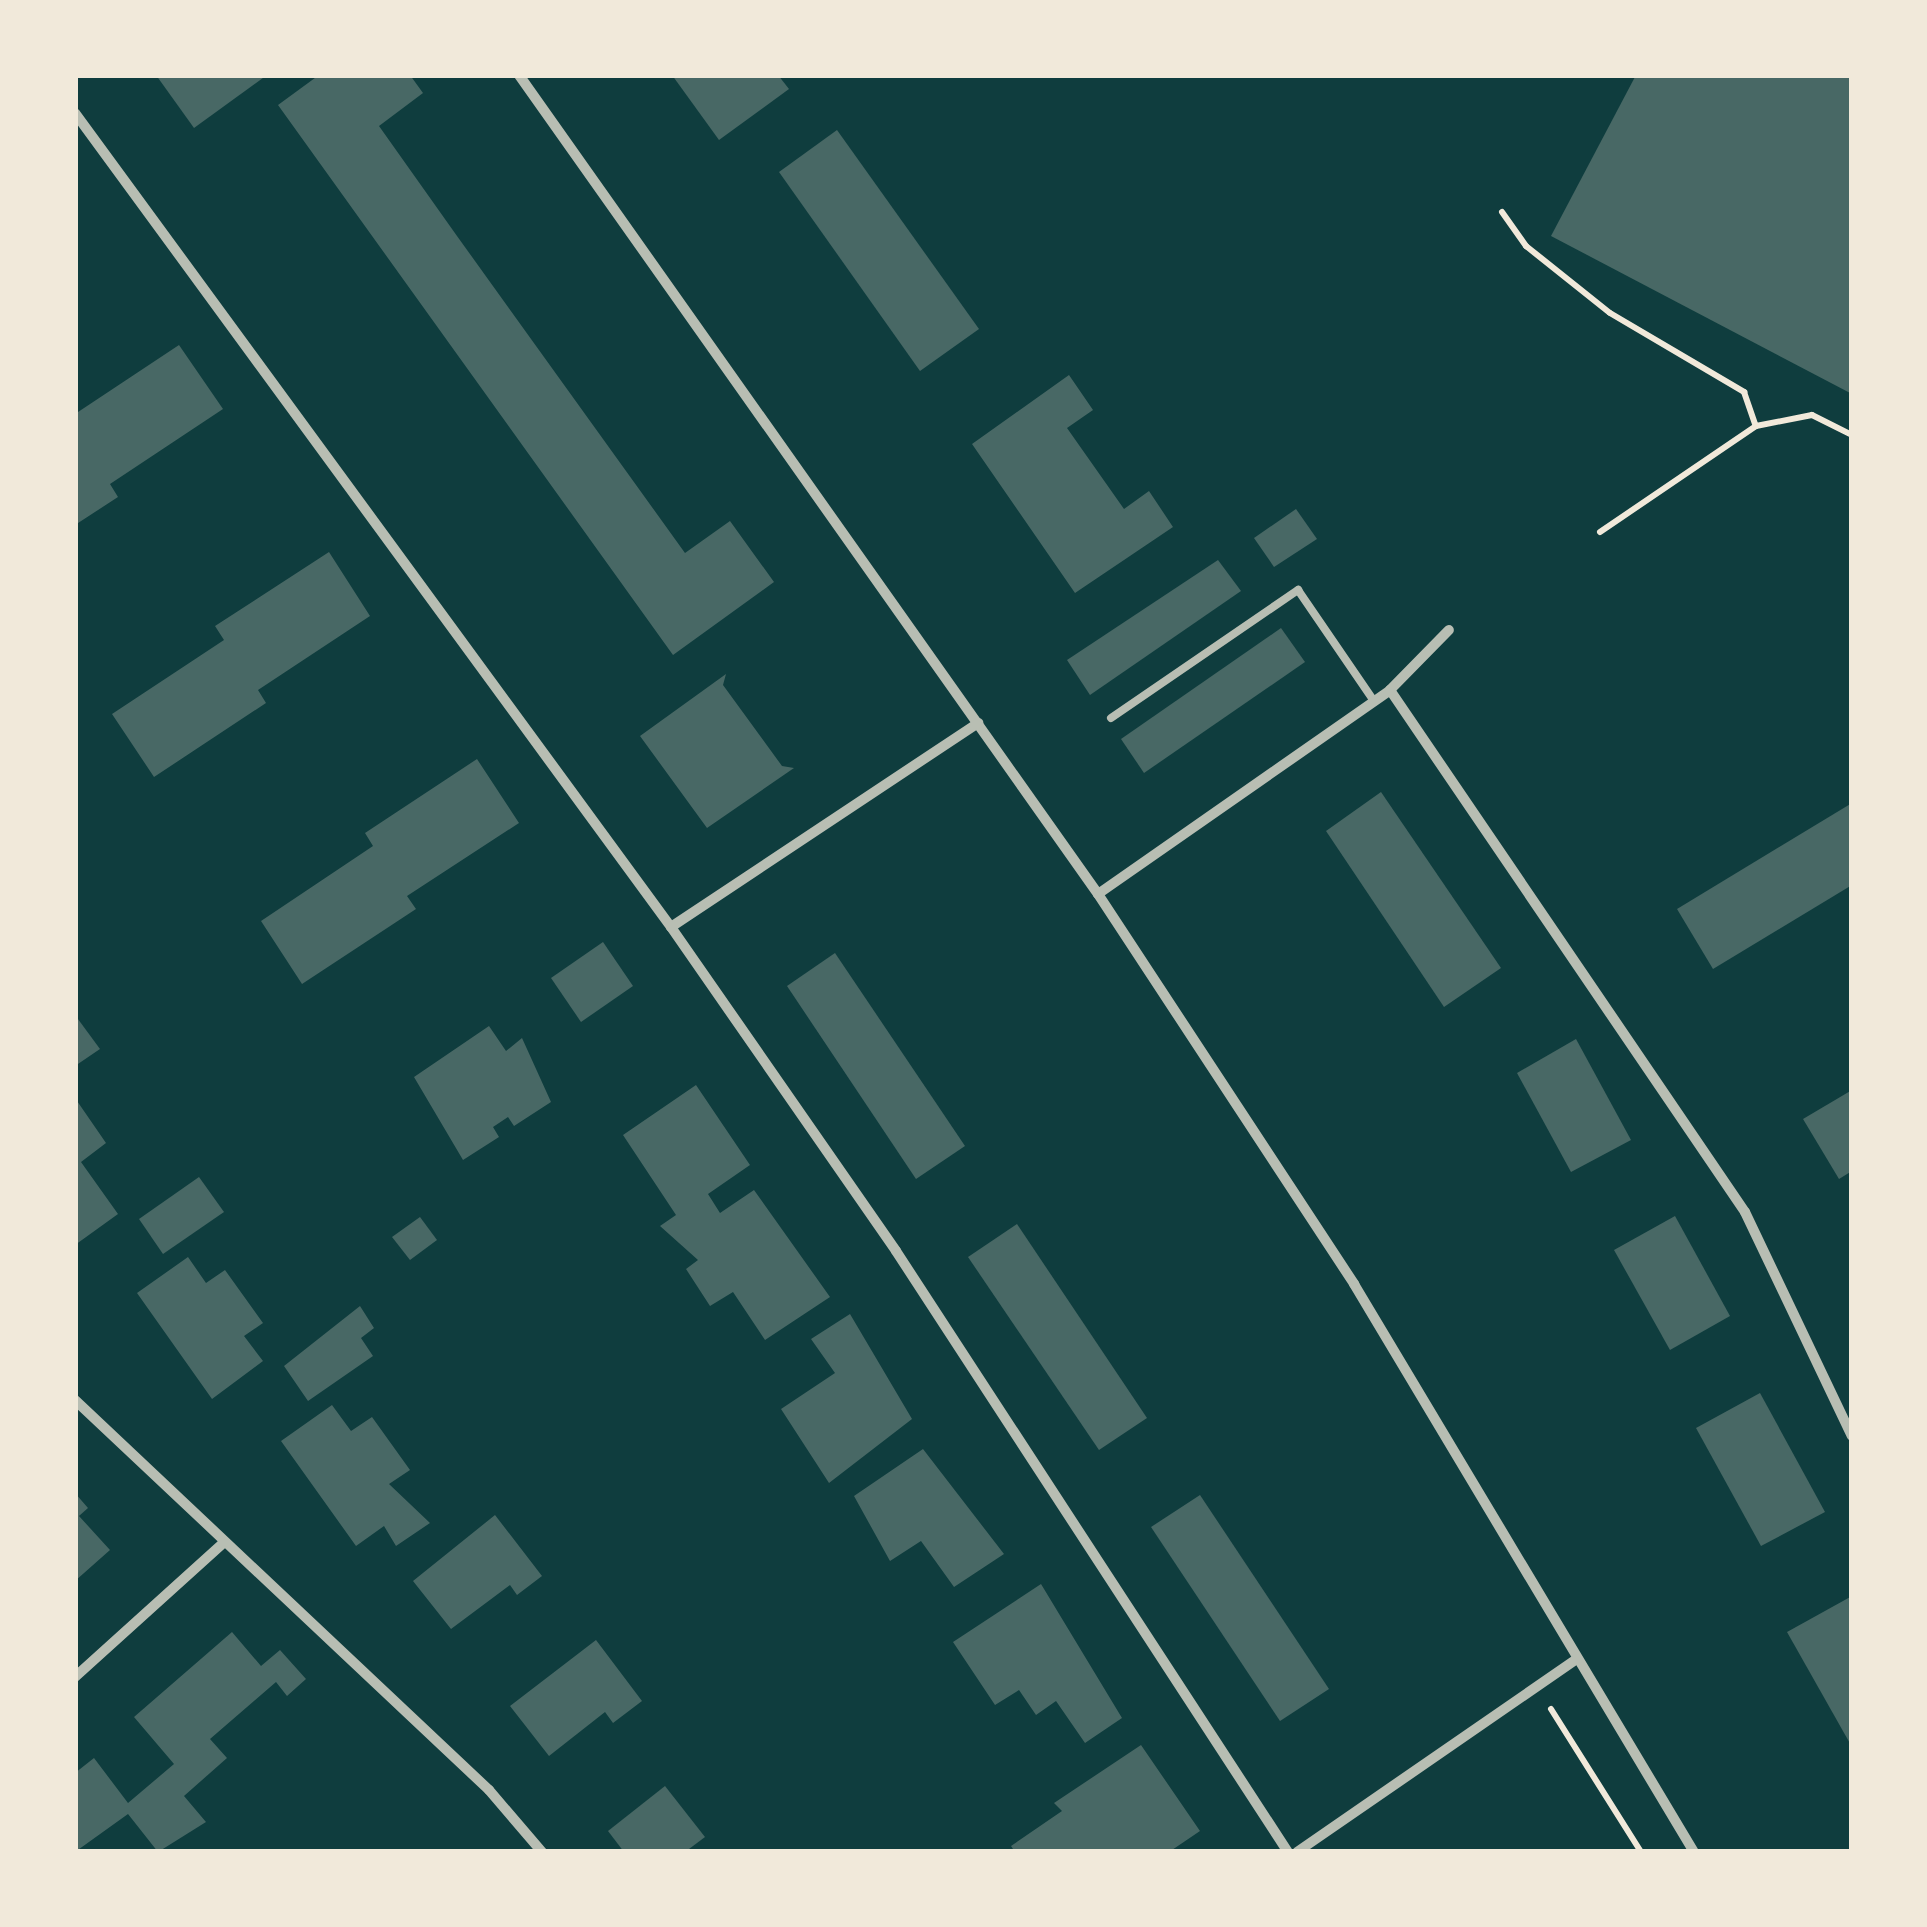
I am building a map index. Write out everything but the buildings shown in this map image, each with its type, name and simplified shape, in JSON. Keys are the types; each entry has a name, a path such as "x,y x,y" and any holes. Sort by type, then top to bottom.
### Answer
{"street":[{"path":"519,75 1098,894 1354,1284 1694,1852"},
{"path":"75,113 671,927 896,1252 1288,1852"},
{"path":"1098,894 1390,690 1448,630"},
{"path":"1390,690 1745,1212 1852,1436"},
{"path":"671,927 978,723"},
{"path":"75,1400 222,1544 490,1790 542,1852"},
{"path":"75,1677 222,1544"},
{"path":"1297,1852 1578,1659"}],"lane":[{"path":"1111,718 1298,590 1374,701"}],"path":[{"path":"1502,212 1526,246 1610,313 1744,392 1756,426"},
{"path":"1600,532 1756,426 1812,415 1852,435"},
{"path":"1537,1687 1642,1852"}]}
